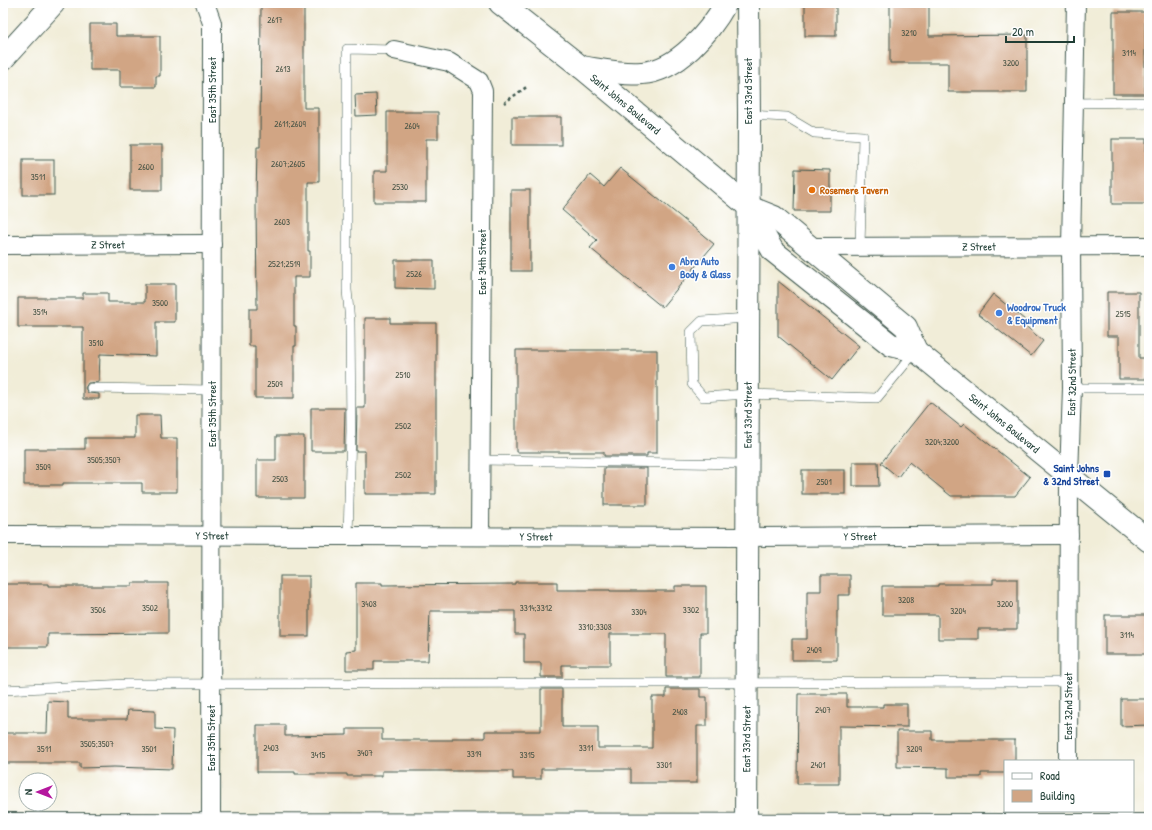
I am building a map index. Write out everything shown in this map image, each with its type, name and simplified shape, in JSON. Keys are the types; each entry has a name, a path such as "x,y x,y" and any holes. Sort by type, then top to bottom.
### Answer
{"main road":[{"path":"3,59 54,3"},
{"name":"Saint Johns Boulevard","path":"500,3 581,67 749,208 774,218 906,327 916,351"},
{"path":"581,67 618,73 642,73 656,71 672,63 694,45 714,22 726,3"},
{"name":"East 33rd Street","path":"746,825 749,208 748,3"},
{"name":"Saint Johns Boulevard","path":"749,208 773,251 891,345 916,351 1149,541"}],"street":[{"name":"East 35th Street","path":"205,3 212,23 211,824"},
{"name":"East 32nd Street","path":"1068,760 1069,476 1072,388 1071,246 1076,3"},
{"name":"East 34th Street","path":"394,50 449,62 473,76 482,86 480,536"},
{"name":"Z Street","path":"3,245 212,244"},
{"name":"Z Street","path":"809,247 1149,246"},
{"name":"Y Street","path":"3,534 747,537 1069,534"},
{"path":"3,822 746,825 1068,820 1149,823"}],"lane":[{"path":"348,536 351,415 350,322 347,290 347,49 394,50"},
{"path":"1074,103 1149,102"},
{"path":"749,116 787,117 814,133 863,136 860,246"},
{"path":"748,318 702,320 691,332 692,384 703,397 748,394 877,398 916,351"},
{"path":"92,388 212,390"},
{"path":"1072,388 1149,388"},
{"path":"480,460 747,464"},
{"path":"3,690 128,684 1068,682"}],"path":[{"path":"483,116 528,86"}],"building":[{"path":"261,3 304,3 304,108 319,108 319,182 308,182 308,251 310,251 310,277 294,277 294,326 296,326 296,346 294,346 294,398 255,398 255,346 249,346 249,309 257,309 256,200 257,147 260,147"},
{"path":"805,3 836,3 836,36 805,36"},
{"path":"890,3 929,3 929,36 1027,35 1027,92 948,92 948,63 890,63"},
{"path":"1113,12 1145,12 1145,94 1113,94"},
{"path":"90,24 116,24 116,36 160,36 160,76 156,76 156,87 120,87 120,70 90,70"},
{"path":"376,94 377,115 356,116 355,95"},
{"path":"387,112 438,112 438,139 426,139 426,202 374,202 374,171 387,171"},
{"path":"512,117 561,117 561,145 512,145"},
{"path":"1112,139 1146,139 1146,204 1112,204"},
{"path":"130,145 162,145 162,190 130,190"},
{"path":"23,160 54,160 54,195 23,195"},
{"path":"620,168 714,244 662,307 590,248 597,240 562,210 590,175 604,187"},
{"name":"Rosemere Tavern","path":"795,169 830,170 830,211 794,211"},
{"path":"511,190 530,190 530,271 511,271"},
{"path":"395,260 434,260 434,289 395,288"},
{"path":"778,281 859,346 832,380 778,336"},
{"path":"145,284 175,284 175,322 156,322 156,356 100,354 99,382 88,383 85,388 88,393 99,394 99,399 83,399 83,327 18,327 18,298 83,298 83,293 108,293 108,302 145,302"},
{"path":"1107,292 1139,292 1139,358 1146,358 1146,379 1119,379 1119,336 1107,336"},
{"path":"993,294 1025,320 1022,323 1043,341 1031,356 978,314"},
{"path":"365,318 390,318 390,323 436,323 436,494 365,494 365,451 356,451 357,408 365,408"},
{"path":"516,350 657,350 657,453 647,453 647,456 604,456 604,452 516,452"},
{"path":"930,402 961,427 964,424 1030,477 1015,496 951,496 909,462 898,477 881,463"},
{"path":"311,408 345,408 344,451 311,451"},
{"path":"135,415 160,415 161,438 177,438 177,492 142,492 142,483 63,483 63,485 24,485 24,449 85,449 85,438 135,438"},
{"path":"276,436 304,436 304,498 257,498 257,460 276,460"},
{"path":"853,462 878,462 879,486 853,486"},
{"path":"604,468 647,468 647,505 604,505"},
{"path":"802,470 845,470 845,494 802,494"},
{"path":"821,575 850,575 850,595 838,595 837,660 792,660 792,639 807,639 807,591 821,591"},
{"path":"280,576 309,576 309,636 280,636"},
{"path":"993,579 1017,579 1017,629 978,629 978,639 938,639 938,615 882,615 882,586 993,584"},
{"path":"515,582 557,582 557,590 675,591 675,586 706,586 706,633 700,633 700,677 666,677 666,634 610,634 610,665 562,665 562,677 541,677 541,663 524,663 524,634 515,634 515,611 430,611 428,661 374,661 374,670 346,670 346,651 356,650 356,583 382,583 382,585 515,584"},
{"path":"132,583 168,583 168,633 48,634 48,647 3,647 3,584 48,584 48,586 132,586"},
{"path":"1105,615 1149,615 1149,654 1105,654"},
{"path":"541,689 562,689 562,727 598,727 598,748 652,748 652,697 666,697 666,689 700,689 700,697 707,697 707,726 697,726 697,783 631,783 631,769 541,769 541,779 513,779 513,771 382,771 382,776 295,774 295,772 257,772 257,725 285,725 285,736 347,735 347,729 382,729 382,740 453,740 453,738 485,738 485,731 541,731"},
{"path":"798,694 847,694 847,707 883,707 883,704 907,704 907,727 839,726 839,784 797,784"},
{"path":"1121,699 1149,699 1149,725 1121,726"},
{"path":"48,701 68,702 68,719 127,719 128,710 155,711 155,729 173,730 172,769 114,767 80,768 80,763 3,763 3,733 47,733"},
{"path":"897,731 932,731 932,740 1015,740 1015,760 1004,760 1004,773 981,773 981,777 948,777 948,768 897,767"}],"place":[{"name":"Rosemere Tavern","path":"812,190"},
{"name":"Abra Auto Body & Glass","path":"672,267"},
{"name":"Woodrow Truck & Equipment","path":"999,313"},
{"name":"Saint Johns & 32nd Street","path":"1107,474"}]}
